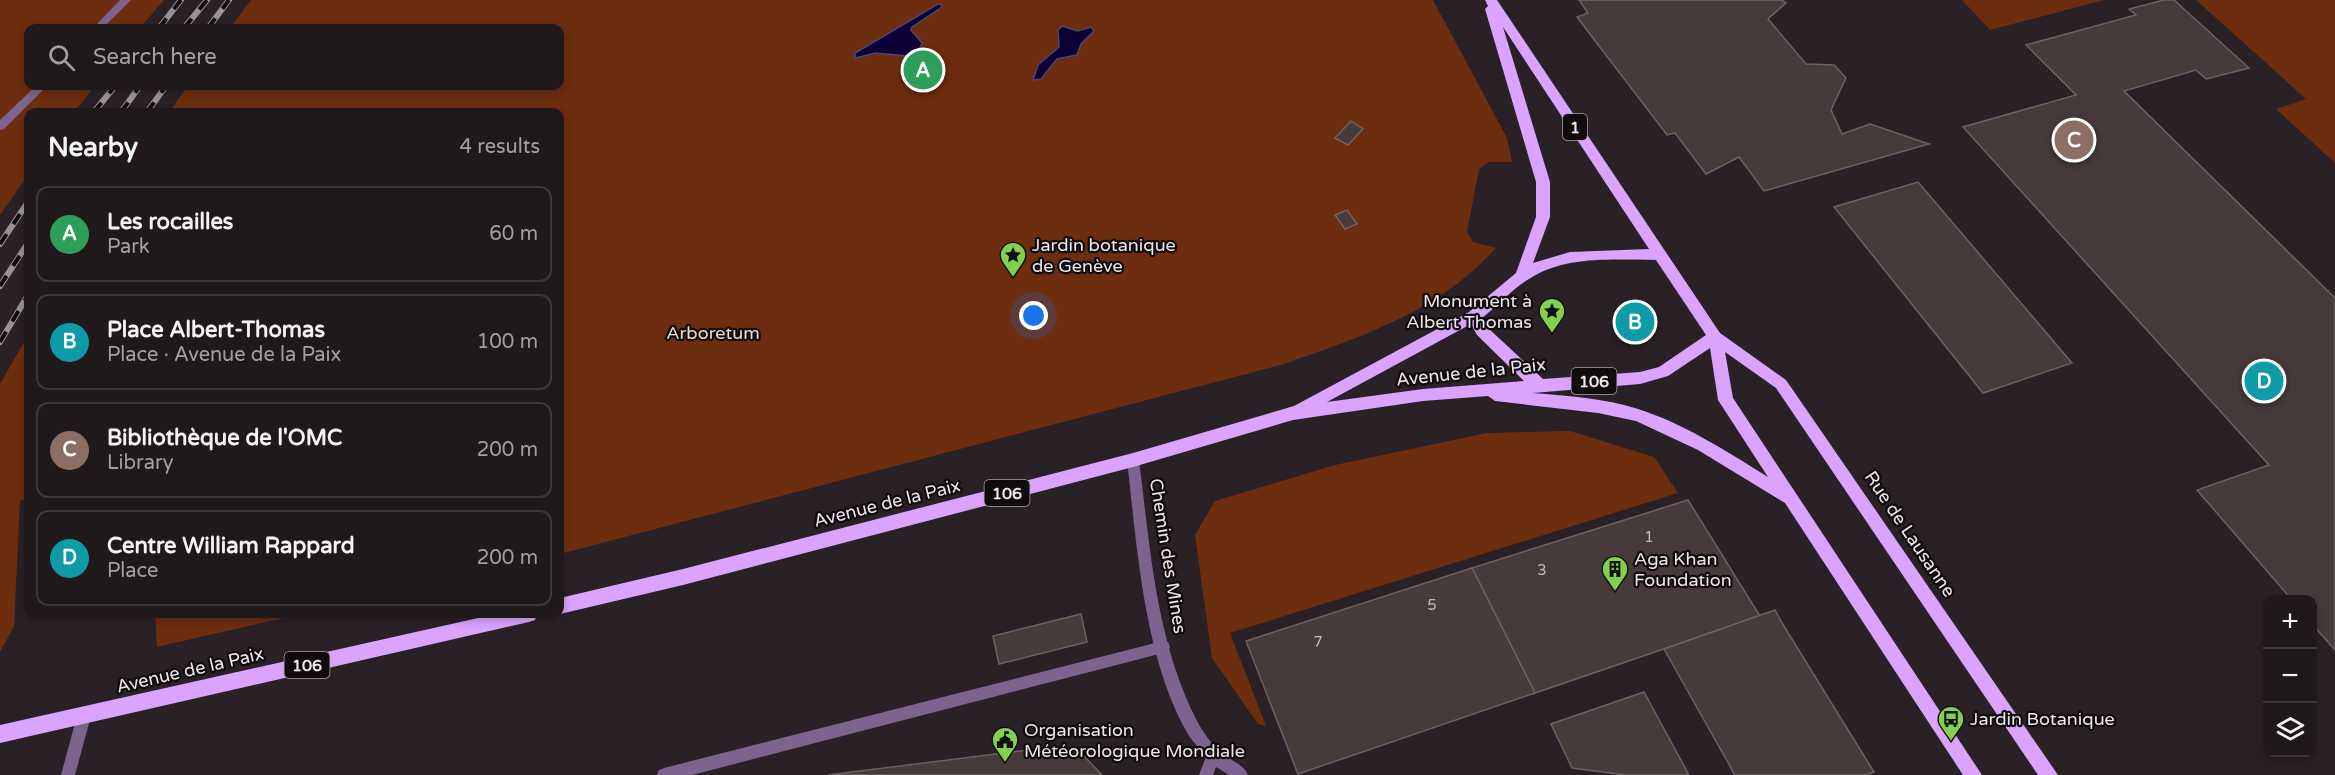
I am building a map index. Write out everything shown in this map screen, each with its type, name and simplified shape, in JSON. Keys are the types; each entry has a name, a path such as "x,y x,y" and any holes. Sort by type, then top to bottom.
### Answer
{"main road":[{"name":"1","path":"1490,0 1661,254"},
{"path":"1490,0 1543,182 1542,217 1521,277"},
{"name":"Avenue de la Paix","path":"1293,413 1474,316 1495,302 1521,277 1546,265 1590,256 1661,254"},
{"name":"Rue de Lausanne","path":"1661,254 1715,337 1781,384 2049,775"},
{"path":"1474,316 1482,331 1539,385"},
{"name":"Avenue de la Paix","path":"564,605 683,577 1133,460 1293,413 1461,392 1649,376 1663,372 1715,337"},
{"name":"Rue de Lausanne","path":"1715,337 1726,400 1973,775"},
{"path":"1461,392 1614,409 1678,432 1792,500"},
{"name":"Avenue de la Paix","path":"0,734 512,618"}],"street":[{"path":"102,24 126,0"},
{"path":"0,126 38,90"},
{"name":"Chemin des Mines","path":"1133,460 1150,592 1162,647 1181,704 1196,732 1214,756 1241,775"},
{"path":"664,775 1162,647"},
{"path":"68,775 84,716"},
{"path":"1206,775 1214,756"}],"green space":[{"path":"0,0 164,0 143,24 24,24 24,90 92,90 77,108 24,108 24,181 0,215"},
{"name":"Jardin botanique de Genève","path":"251,0 1433,0 1507,138 1512,162 1489,162 1479,169 1467,232 1473,242 1496,248 1450,289 1398,320 1370,332 1284,364 564,553 564,108 172,108 185,90 564,90 564,24 233,24"},
{"path":"1962,0 2104,0 1990,30"},
{"path":"2196,0 2335,0 2335,163 2276,109 2306,99"},
{"path":"24,342 24,500 20,501 14,626 0,652 0,384"},
{"path":"1570,431 1654,457 1678,493 1230,633 1266,726 1258,724 1212,658 1195,535 1215,501 1335,465 1487,433"},
{"path":"155,618 284,618 157,647"}],"shaded area":[{"path":"938,4 942,5 941,8 912,27 911,30 922,43 918,52 908,56 876,53 855,58 855,53"},
{"path":"1062,26 1078,31 1091,27 1094,31 1081,44 1077,55 1057,59 1041,79 1033,80 1038,65 1059,47 1058,30"}],"building":[{"path":"1579,0 1782,0 1786,3 1768,19 1806,64 1834,65 1846,78 1831,110 1842,134 1870,124 1929,144 1764,191 1739,157 1706,174 1675,133 1667,135 1577,17 1588,13"},
{"path":"2164,0 2174,0 2249,68 2206,79 2196,70 2124,91 2335,298 2335,650 2317,630 2317,595 2288,595 2197,490 2269,465 1963,127 2076,95 2026,45 2136,15 2129,9"},
{"path":"1351,121 1363,129 1348,145 1335,138"},
{"path":"1918,182 2072,363 1983,393 1834,207"},
{"path":"1347,210 1357,224 1345,229 1335,215"},
{"name":"Aga Khan Foundation","path":"1688,500 1760,616 1535,693 1472,568"},
{"path":"1472,568 1535,693 1298,774 1246,641"},
{"path":"1775,610 1874,772 1866,775 1735,775 1664,649"},
{"path":"1081,614 1087,642 999,664 993,636"},
{"path":"1644,692 1689,775 1626,775 1572,768 1551,724"},
{"name":"Organisation Météorologique Mondiale","path":"1028,750 1082,754 1102,775 828,775"}],"railway":[{"path":"162,24 181,0"},
{"path":"187,24 207,0"},
{"path":"211,24 229,0"},
{"path":"97,108 112,90"},
{"path":"124,108 137,90"},
{"path":"150,108 163,90"},
{"path":"0,244 24,208"},
{"path":"0,286 24,249"},
{"path":"0,342 24,302"}],"place":[{"name":"Les rocailles","path":"923,70"},
{"name":"Bibliothèque de l'OMC","path":"2074,140"},
{"name":"Jardin botanique de Genève","path":"1013,278"},
{"name":"Place Albert-Thomas","path":"1635,322"},
{"name":"Monument à Albert Thomas","path":"1552,334"},
{"name":"Centre William Rappard","path":"2264,381"},
{"name":"Aga Khan Foundation","path":"1615,592"},
{"name":"Jardin Botanique","path":"1951,742"},
{"name":"Organisation Météorologique Mondiale","path":"1005,763"}],"park label":[{"name":"Arboretum","path":"713,333"}]}
